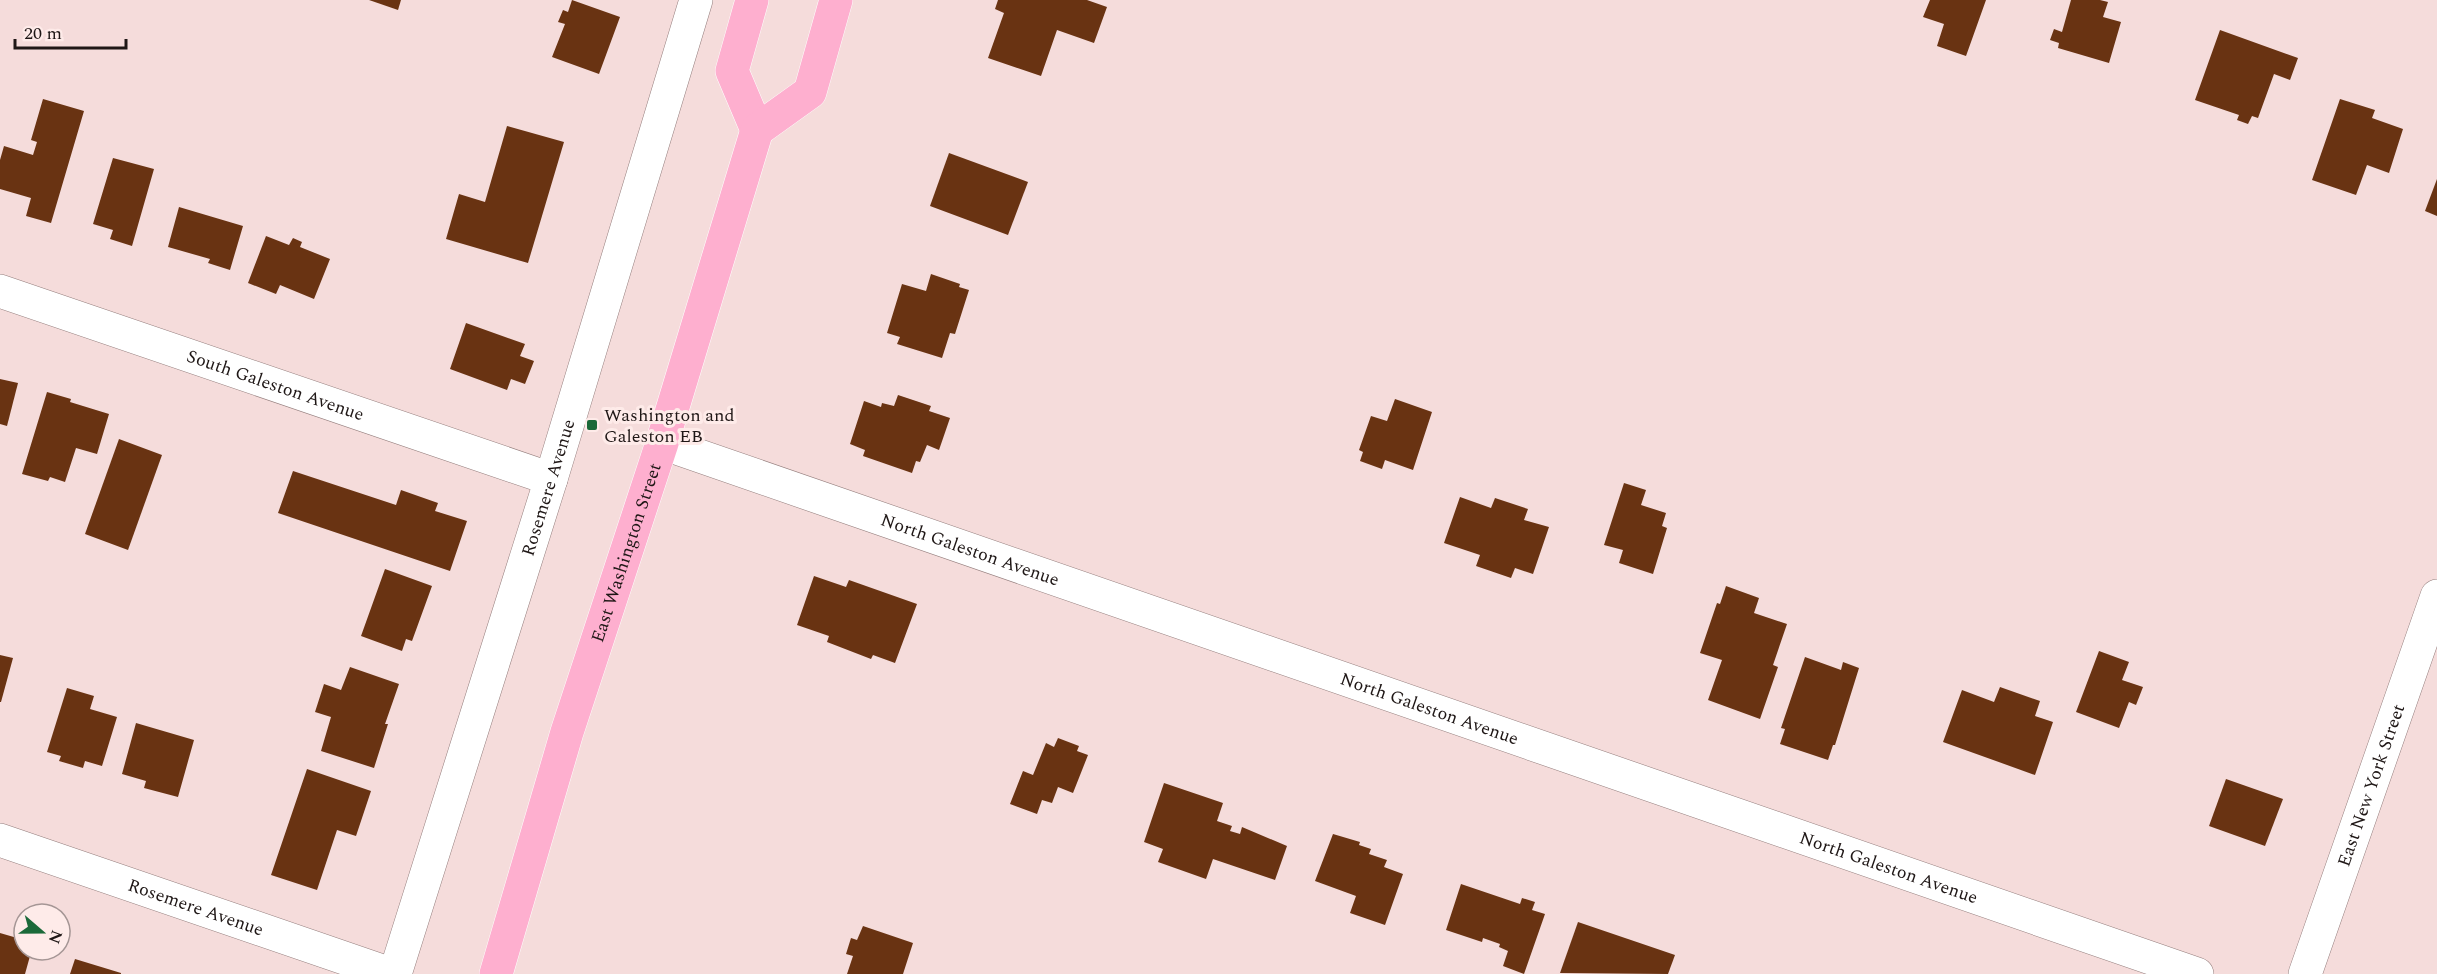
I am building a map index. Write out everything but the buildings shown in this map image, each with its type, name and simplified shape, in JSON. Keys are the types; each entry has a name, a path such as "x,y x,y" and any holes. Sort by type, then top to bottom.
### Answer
{"main road":[{"path":"752,0 732,71 758,130 810,92 836,0"},
{"name":"East Washington Street","path":"496,974 567,732 662,443 758,130"}],"street":[{"name":"Rosemere Avenue","path":"0,840 393,974 551,479 696,0"},
{"name":"South Galeston Avenue","path":"0,291 551,479"},
{"name":"North Galeston Avenue","path":"662,443 2197,974"},
{"name":"East New York Street","path":"2305,974 2437,596"}],"place":[{"name":"Washington and Galeston EB","path":"592,425"}]}
